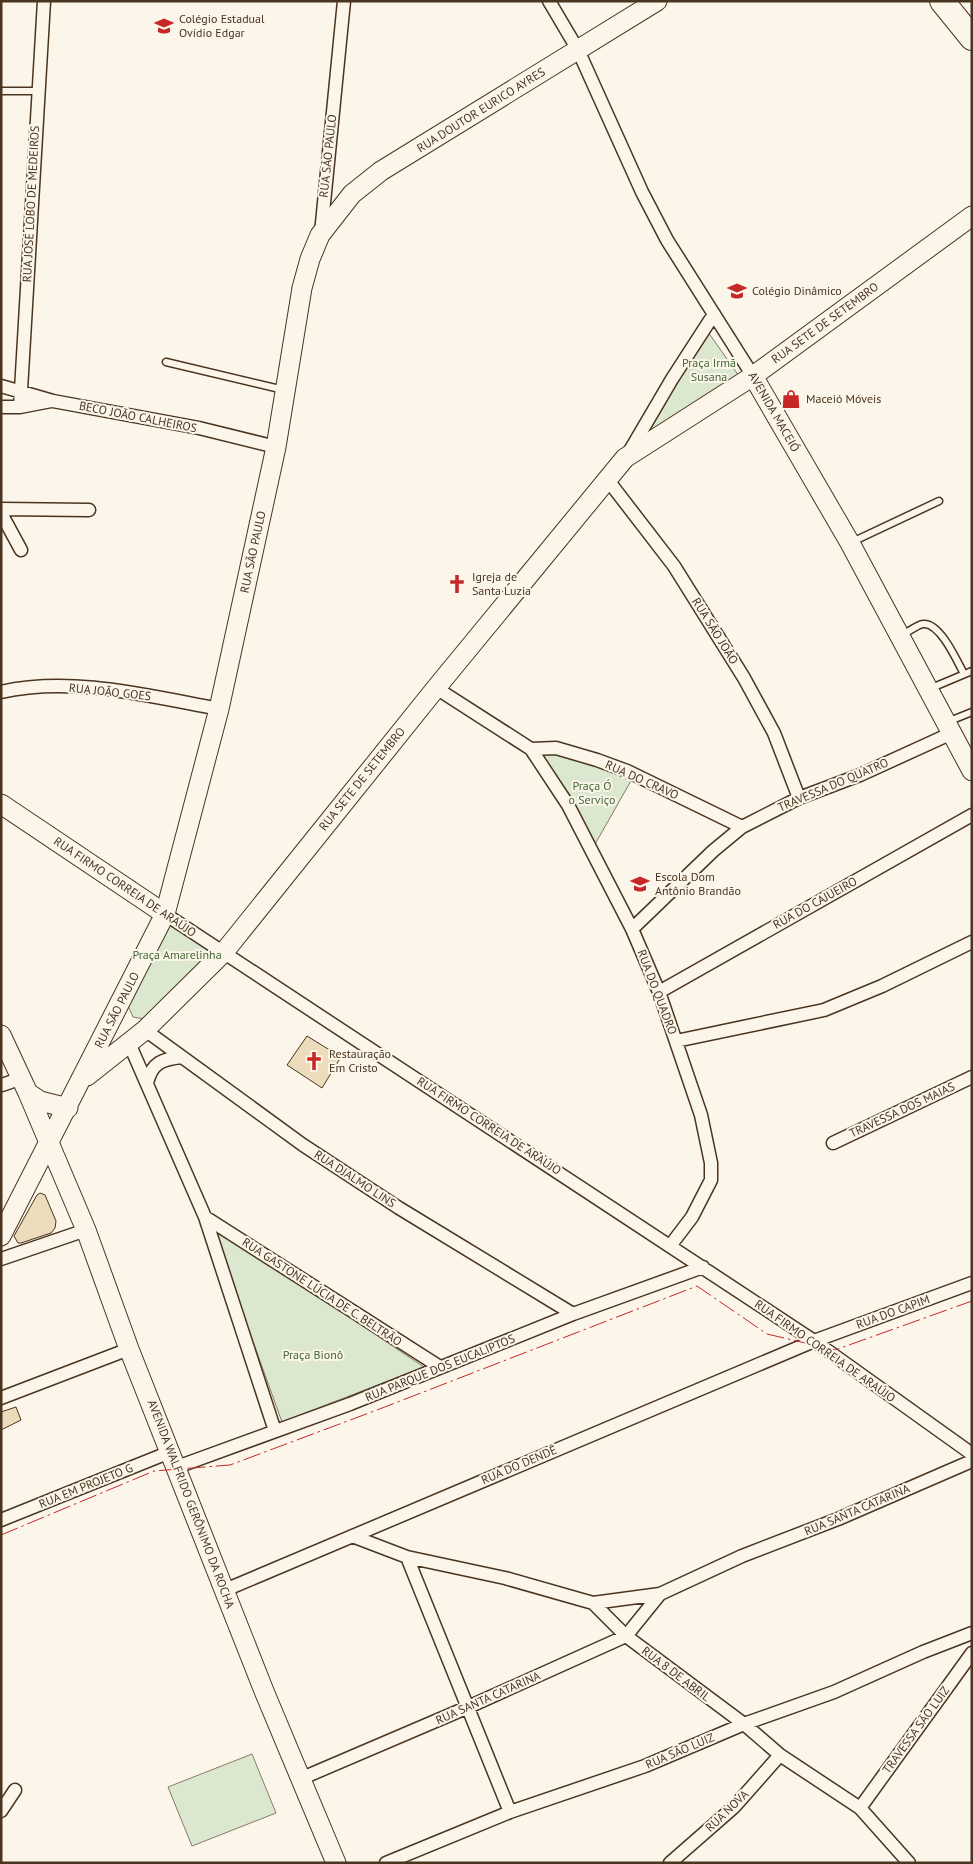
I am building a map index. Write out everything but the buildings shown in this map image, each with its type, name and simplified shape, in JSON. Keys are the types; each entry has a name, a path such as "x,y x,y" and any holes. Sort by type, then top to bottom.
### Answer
{"highway":[{"path":"942,1 972,38"}],"street":[{"name":"RUA JOSÉ LOBO DE MEDEIROS","path":"20,407 44,1"},
{"name":"RUA SÃO PAULO","path":"1,1236 118,1010 165,914 218,709 276,447 302,288 310,259 320,235 344,1"},
{"name":"AVENIDA MACEIÓ","path":"549,1 578,50 642,192 667,240 753,376 850,543 972,771"},
{"name":"RUA DOUTOR EURICO AYRES","path":"320,235 352,194 381,171 657,1"},
{"name":"RUA SETE DE SETEMBRO","path":"625,458 753,376 972,216"},
{"name":"RUA SETE DE SETEMBRO","path":"80,1082 145,1030 224,952 436,688 625,458 672,379 714,314"},
{"name":"BECO JOÃO CALHEIROS","path":"1,386 53,401 199,428 276,447"},
{"path":"1,407 20,407 53,401"},
{"name":"RUA SÃO JOÃO","path":"607,479 674,566 744,678 774,733 799,798"},
{"path":"1,509 89,510"},
{"path":"1,514 21,550"},
{"name":"RUA JOÃO GOES","path":"1,692 34,687 74,687 129,692 218,709"},
{"path":"436,688 531,749"},
{"name":"TRAVESSA DO QUATRO","path":"632,929 712,851 742,827 799,798 860,775 949,728"},
{"name":"RUA DO CRAVO","path":"531,749 556,748 598,760 627,771 742,827"},
{"name":"RUA DO QUADRO","path":"531,749 568,805 632,929 658,992 701,1115 711,1163 711,1180 692,1217 670,1246"},
{"name":"RUA FIRMO CORREIA DE ARAÚJO","path":"1,804 814,1341 972,1454"},
{"name":"RUA DO CAJUEIRO","path":"658,992 972,815"},
{"path":"676,1041 824,1010 882,986 972,942"},
{"path":"118,1010 117,1017 124,1029 138,1032 145,1030"},
{"name":"RUA DJALMO LINS","path":"145,1030 303,1146 399,1208 574,1314"},
{"path":"1,1035 25,1085 49,1145"},
{"path":"129,1043 205,1217 275,1431"},
{"path":"147,1083 154,1066 164,1059 182,1058"},
{"name":"TRAVESSA DOS MAIAS","path":"833,1143 972,1077"},
{"path":"2,1086 25,1085 40,1101 68,1108"},
{"name":"AVENIDA WALFRIDO GERÔNIMO DA ROCHA","path":"49,1145 86,1230 173,1460 300,1779 336,1863"},
{"path":"30,1181 37,1179 65,1180"},
{"name":"RUA GASTONE LÚCIA DE C. BELTRÃO","path":"205,1217 440,1367"},
{"path":"1,1258 86,1230"},
{"name":"RUA PARQUE DOS EUCALIPTOS","path":"173,1460 275,1431 350,1404 574,1314 703,1267"},
{"name":"RUA DO CAPIM","path":"814,1341 972,1283"},
{"name":"RUA DO DENDÊ","path":"225,1590 814,1341"},
{"path":"1,1398 130,1348"},
{"name":"RUA EM PROJETO G","path":"1,1520 173,1460"},
{"name":"RUA SANTA CATARINA","path":"593,1603 660,1594 742,1556 838,1519 972,1461"},
{"name":"RUA 8 DE ABRIL","path":"352,1536 406,1557 505,1578 593,1603 626,1636 744,1724 780,1754 860,1808 909,1863"},
{"path":"406,1557 510,1812"},
{"name":"RUA SANTA CATARINA","path":"300,1779 466,1708 626,1636 660,1594"},
{"name":"RUA SÃO LUIZ","path":"386,1863 510,1812 645,1766 744,1724 834,1692 923,1652 972,1634"},
{"name":"TRAVESSA SÃO LUIZ","path":"860,1808 972,1653"},
{"name":"RUA NOVA","path":"670,1863 734,1807 780,1754"},
{"path":"1,1811 15,1790"}],"lane":[{"path":"1,91 38,92"},
{"path":"166,362 285,391"},
{"path":"850,543 939,502"},
{"path":"900,636 923,624 930,625 939,630 964,674"},
{"path":"928,689 972,670"},
{"path":"949,728 972,712"}],"green space":[{"name":"Praça Irmã Susana","path":"708,332 739,376 642,438"},
{"name":"Praça Ó o Serviço","path":"559,752 632,779 594,846 537,754"},
{"name":"Praça Amarelinha","path":"167,920 215,951 145,1019 133,1017 126,1001"},
{"name":"Praça Bionô","path":"211,1225 424,1367 282,1422"},
{"path":"252,1754 276,1813 192,1846 168,1787"}],"power":[{"path":"1,1535 154,1471 230,1465 697,1286 767,1334 835,1350 972,1301"}],"place":[{"name":"Colégio Estadual Ovídio Edgar","path":"164,26"},
{"name":"Colégio Dinâmico","path":"737,291"},
{"name":"Maceió Móveis","path":"791,399"},
{"name":"Igreja de Santa Luzia","path":"457,584"},
{"name":"Escola Dom Antônio Brandão","path":"640,884"},
{"name":"Restauração Em Cristo","path":"314,1061"}]}
